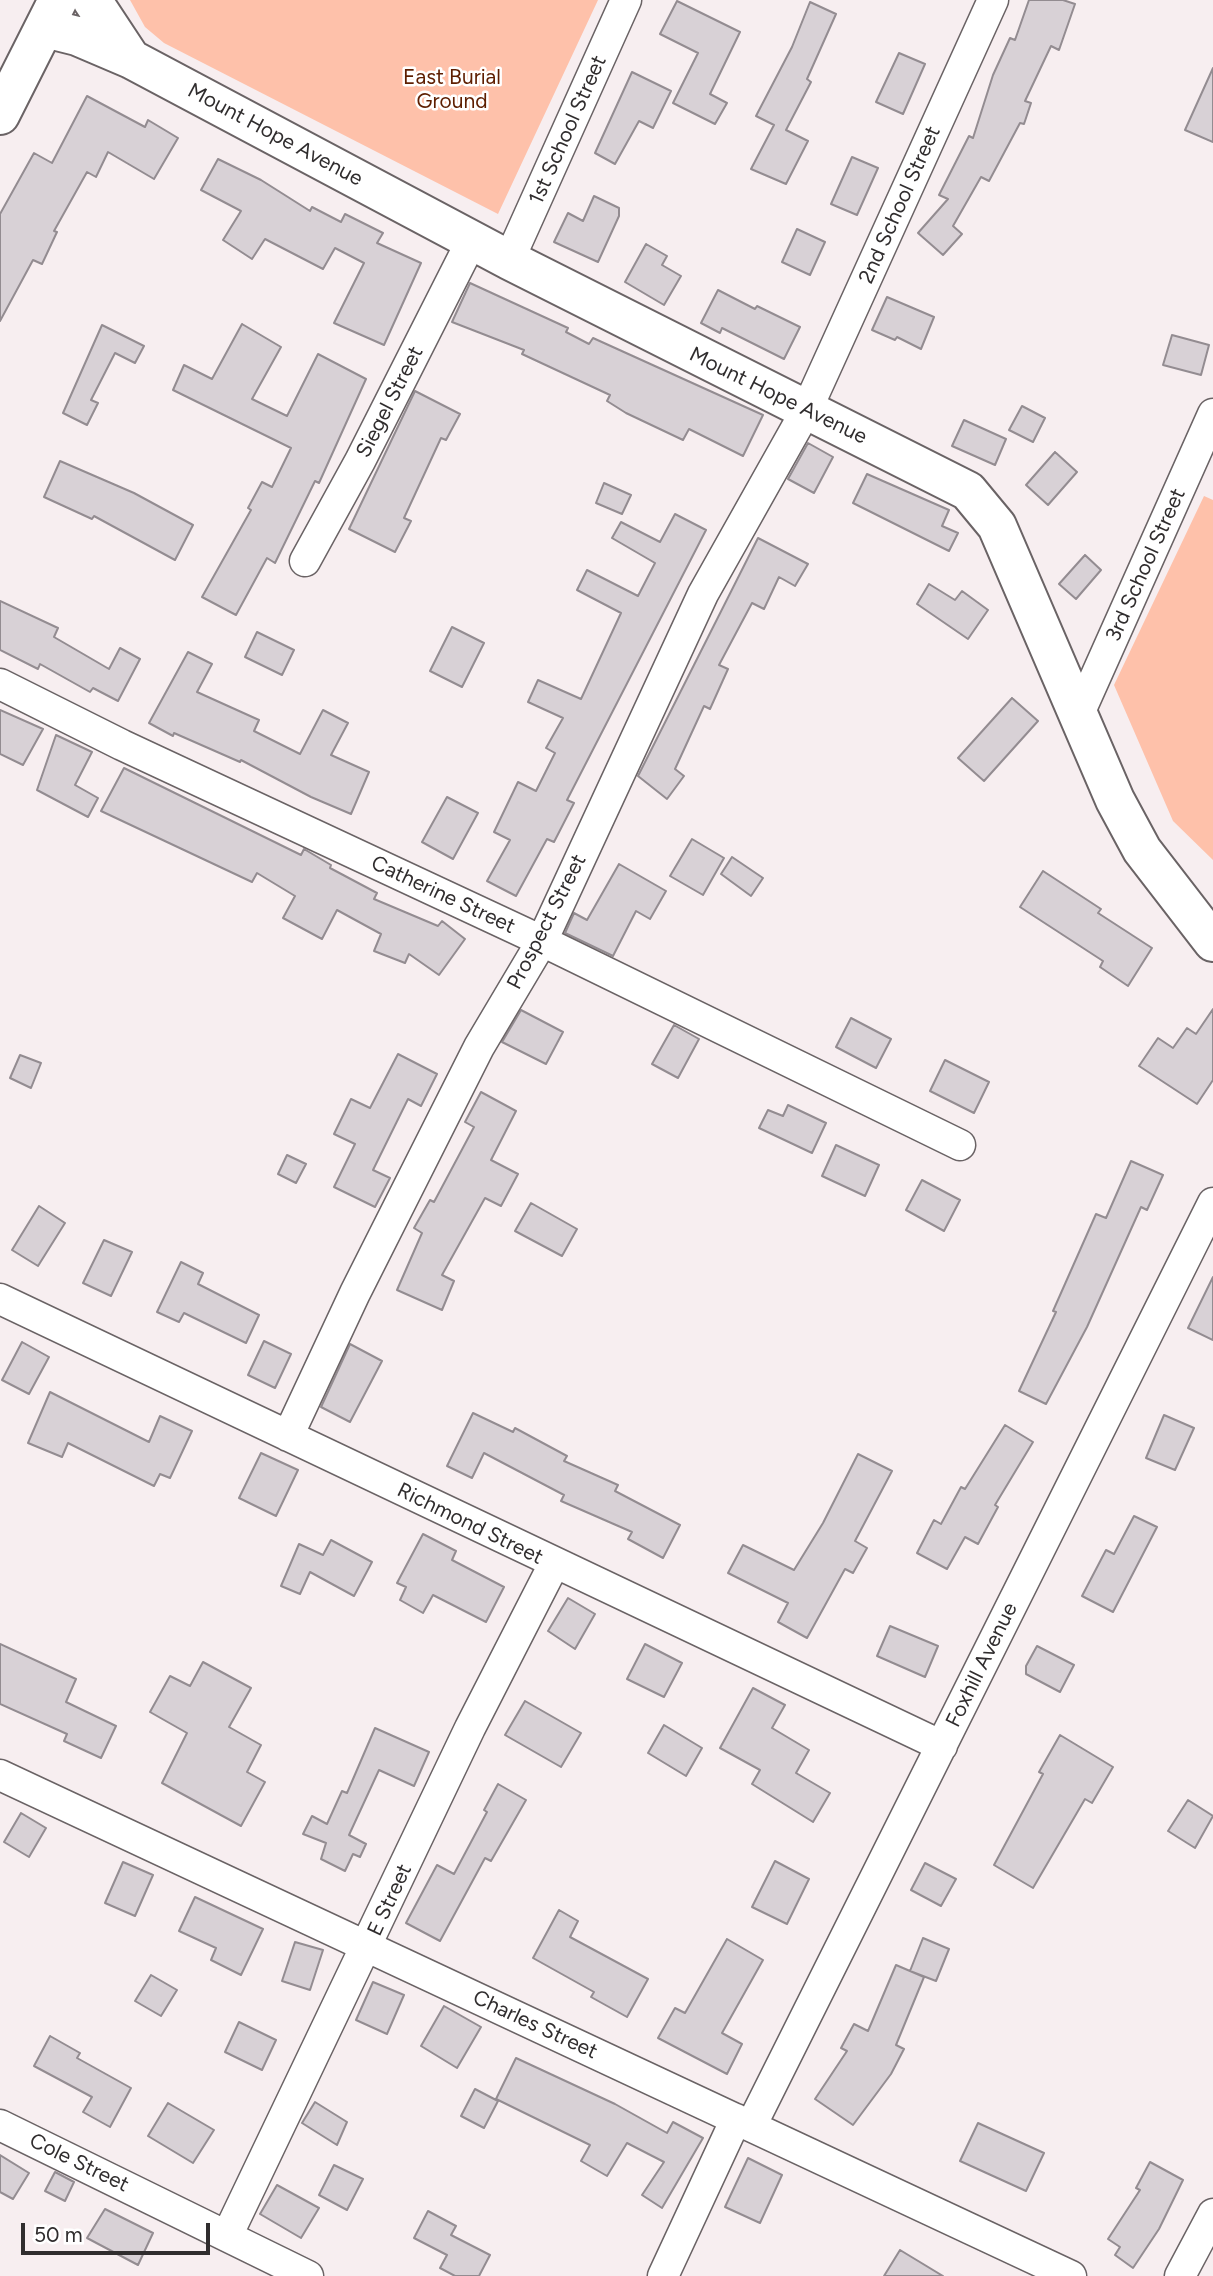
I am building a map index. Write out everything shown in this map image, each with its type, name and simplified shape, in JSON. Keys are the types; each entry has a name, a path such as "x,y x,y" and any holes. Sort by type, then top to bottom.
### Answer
{"street":[{"name":"Mount Hope Avenue","path":"92,0 131,59"},
{"name":"1st School Street","path":"509,260 626,0"},
{"name":"2nd School Street","path":"807,409 993,0"},
{"name":"Mount Hope Avenue","path":"51,14 77,36 131,59 690,353 952,481 980,503 997,526 1078,716 1142,850 1213,943"},
{"path":"0,115 51,14"},
{"name":"Siegel Street","path":"304,561 360,461 472,240"},
{"name":"Prospect Street","path":"288,1436 355,1293 473,1060 542,941 703,594 807,409"},
{"name":"3rd School Street","path":"1078,716 1213,414"},
{"name":"Catherine Street","path":"0,684 122,745 542,941 960,1145"},
{"name":"Foxhill Avenue","path":"663,2276 942,1746 996,1633 1213,1203"},
{"name":"Richmond Street","path":"0,1299 942,1746"},
{"name":"E Street","path":"227,2236 368,1947 470,1728 554,1564"},
{"name":"Charles Street","path":"0,1775 1071,2276"},
{"name":"Cole Street","path":"0,2125 308,2276"},
{"path":"1180,2276 1213,2214"}],"green space":[{"name":"East Burial Ground","path":"130,0 598,0 498,214 164,43 145,27"},
{"path":"1204,496 1213,500 1213,860 1173,821 1114,685"}],"building":[{"path":"1029,0 1063,0 1075,4 1059,50 1051,46 1025,101 1031,103 1024,124 1020,123 989,181 981,177 953,226 962,234 943,255 918,233 948,199 939,195 969,136 973,138 993,75 1010,38 1015,40"},
{"path":"677,1 740,32 710,94 727,103 715,124 673,103 698,53 660,34"},
{"path":"810,2 836,14 807,79 811,82 786,130 808,141 786,184 751,169 774,125 756,116 792,47"},
{"path":"899,53 925,64 903,114 876,102"},
{"path":"1213,68 1213,142 1185,130"},
{"path":"632,72 671,91 653,128 639,121 615,164 595,153"},
{"path":"87,96 145,127 148,120 178,138 154,179 108,152 96,177 87,172 54,231 57,232 42,264 33,260 0,321 0,214 34,153 52,163"},
{"path":"852,157 878,168 857,215 831,204"},
{"path":"218,159 261,180 310,211 312,207 341,222 345,214 383,233 377,243 421,263 384,345 334,323 364,263 335,248 323,269 265,239 252,259 223,240 241,211 201,190"},
{"path":"594,196 619,208 619,216 598,262 554,242 568,213 583,221"},
{"path":"797,229 825,242 810,275 782,262"},
{"path":"646,244 667,256 662,265 681,276 664,305 625,282"},
{"path":"470,283 568,328 566,332 589,344 593,338 763,415 743,456 689,429 683,440 626,413 607,401 610,395 522,354 524,350 452,322"},
{"path":"718,290 755,309 757,306 800,327 784,359 722,328 720,333 701,323"},
{"path":"887,297 934,317 921,349 897,337 895,340 872,330"},
{"path":"242,324 281,347 252,399 287,416 318,354 366,379 319,483 315,481 275,563 267,558 236,615 202,597 251,510 248,508 262,482 272,487 291,448 173,390 184,365 212,379"},
{"path":"102,325 144,346 135,363 115,353 91,400 98,403 87,425 63,413"},
{"path":"1172,335 1209,345 1201,375 1163,365"},
{"path":"415,391 460,414 446,440 441,438 404,518 411,521 395,552 349,529"},
{"path":"1022,406 1045,418 1033,442 1009,430"},
{"path":"964,420 1006,439 995,465 952,446"},
{"path":"808,443 833,457 814,493 788,479"},
{"path":"1055,452 1077,472 1048,505 1026,485"},
{"path":"60,461 134,493 193,525 175,560 94,516 92,519 44,497"},
{"path":"867,474 949,510 942,526 958,533 949,551 853,503"},
{"path":"604,483 631,495 622,514 596,503"},
{"path":"675,514 706,530 567,800 574,803 554,842 547,839 516,896 487,881 510,840 494,832 518,782 536,791 555,753 546,748 563,718 528,702 538,680 581,699 621,613 577,590 587,570 638,596 655,563 612,538 621,522 660,542"},
{"path":"758,538 808,564 795,586 779,577 764,609 752,603 719,665 728,669 710,709 704,706 675,769 684,776 667,799 638,776"},
{"path":"1085,555 1101,570 1076,599 1059,584"},
{"path":"929,584 955,600 962,591 988,610 968,639 917,604"},
{"path":"0,601 58,628 54,637 109,669 120,648 140,659 118,701 93,688 90,692 40,664 38,669 0,650"},
{"path":"452,627 484,643 462,687 430,671"},
{"path":"257,632 294,650 282,675 245,657"},
{"path":"188,652 212,664 197,692 259,720 254,731 300,754 323,710 348,723 331,755 369,772 351,814 311,797 241,760 240,762 174,733 173,736 149,723"},
{"path":"1012,698 1038,721 984,781 958,758"},
{"path":"0,710 43,729 23,765 0,754"},
{"path":"56,735 92,752 75,785 98,798 88,817 37,790"},
{"path":"124,768 301,855 304,849 331,865 330,868 377,893 374,899 438,926 442,921 465,939 439,975 409,954 405,963 374,951 381,934 337,910 322,939 283,918 295,896 257,873 252,882 101,811"},
{"path":"447,797 478,813 453,859 422,842"},
{"path":"692,839 724,858 703,895 670,876"},
{"path":"732,857 763,878 751,896 721,874"},
{"path":"619,864 666,891 650,919 636,911 613,956 565,933 574,913 587,920"},
{"path":"1043,871 1101,909 1098,913 1152,948 1128,986 1100,967 1103,961 1020,907"},
{"path":"1213,1009 1213,1080 1197,1104 1139,1066 1158,1038 1173,1048 1187,1028 1196,1034"},
{"path":"521,1010 563,1032 546,1064 502,1042"},
{"path":"851,1018 891,1039 876,1068 836,1047"},
{"path":"674,1025 699,1039 678,1078 652,1064"},
{"path":"398,1054 437,1074 421,1106 408,1099 373,1170 390,1178 375,1207 334,1187 355,1144 334,1134 351,1099 370,1108"},
{"path":"20,1055 41,1063 31,1088 10,1078"},
{"path":"945,1060 989,1082 974,1113 930,1091"},
{"path":"481,1092 516,1111 491,1160 518,1174 501,1206 485,1198 442,1275 454,1281 442,1310 397,1290 422,1233 414,1228 430,1200 434,1202 474,1127 465,1122"},
{"path":"788,1105 826,1123 812,1153 759,1128 768,1110 783,1116"},
{"path":"836,1145 879,1165 865,1196 822,1176"},
{"path":"287,1155 306,1164 296,1183 278,1174"},
{"path":"1131,1161 1163,1175 1147,1210 1141,1207 1087,1327 1046,1404 1019,1391 1056,1312 1053,1311 1096,1214 1106,1218"},
{"path":"922,1180 960,1200 944,1231 906,1210"},
{"path":"531,1203 577,1229 562,1256 515,1231"},
{"path":"39,1206 65,1223 38,1266 12,1250"},
{"path":"104,1240 132,1252 111,1296 83,1283"},
{"path":"181,1262 203,1273 198,1284 259,1315 246,1343 184,1313 179,1322 157,1312"},
{"path":"1213,1277 1213,1340 1188,1328"},
{"path":"264,1341 291,1354 275,1388 248,1375"},
{"path":"22,1342 49,1357 29,1394 2,1380"},
{"path":"350,1344 382,1361 350,1422 321,1407"},
{"path":"50,1392 149,1442 160,1416 192,1431 170,1478 160,1474 154,1486 68,1443 62,1457 28,1443"},
{"path":"473,1413 513,1432 515,1428 567,1456 564,1461 618,1485 615,1491 680,1525 663,1558 628,1539 632,1532 561,1501 564,1495 484,1453 472,1478 447,1466"},
{"path":"1164,1415 1194,1428 1175,1470 1146,1458"},
{"path":"1005,1425 1033,1442 995,1505 998,1507 978,1544 965,1537 947,1569 917,1553 934,1520 941,1524 961,1487 965,1489"},
{"path":"261,1453 298,1470 276,1516 239,1498"},
{"path":"858,1454 892,1471 855,1541 867,1548 853,1573 845,1569 807,1638 778,1622 788,1603 728,1573 743,1545 794,1570 823,1523"},
{"path":"1134,1516 1157,1527 1113,1612 1082,1596 1106,1550 1114,1554"},
{"path":"423,1534 456,1551 452,1560 504,1587 486,1622 433,1595 423,1613 400,1600 406,1587 397,1583"},
{"path":"331,1540 372,1562 354,1596 310,1572 300,1594 281,1586 299,1544 323,1555"},
{"path":"568,1598 595,1614 575,1649 548,1631"},
{"path":"890,1626 938,1646 925,1677 877,1656"},
{"path":"0,1644 76,1679 66,1702 116,1726 101,1758 64,1741 67,1734 0,1704"},
{"path":"645,1644 682,1663 664,1697 627,1679"},
{"path":"1037,1646 1074,1665 1060,1692 1026,1674 1026,1666"},
{"path":"203,1662 251,1688 229,1727 261,1745 247,1772 265,1782 241,1826 162,1783 187,1733 150,1712 170,1676 190,1686"},
{"path":"753,1688 785,1705 772,1728 809,1750 796,1773 830,1793 813,1822 752,1784 760,1770 720,1748"},
{"path":"525,1701 581,1733 561,1767 505,1735"},
{"path":"664,1725 702,1748 686,1776 648,1753"},
{"path":"375,1728 429,1752 414,1786 379,1770 349,1835 366,1844 360,1857 353,1854 345,1871 321,1859 326,1843 303,1834 312,1816 327,1824 342,1791 347,1793"},
{"path":"1060,1735 1113,1767 1092,1803 1085,1799 1033,1888 994,1865 1043,1774 1039,1772"},
{"path":"498,1784 526,1800 491,1861 485,1858 440,1941 406,1923 437,1865 454,1874 487,1812 484,1810"},
{"path":"1188,1800 1213,1816 1195,1848 1168,1831"},
{"path":"21,1813 46,1828 29,1857 4,1842"},
{"path":"775,1861 809,1879 787,1924 752,1907"},
{"path":"123,1862 153,1875 135,1916 105,1903"},
{"path":"925,1863 956,1879 941,1906 911,1890"},
{"path":"195,1897 263,1929 241,1975 211,1960 216,1948 179,1931"},
{"path":"559,1910 578,1921 570,1937 648,1979 627,2017 591,1997 594,1992 533,1958"},
{"path":"923,1938 949,1949 936,1981 910,1971"},
{"path":"727,1939 763,1960 722,2033 742,2044 727,2074 658,2038 675,2008 685,2013"},
{"path":"295,1942 323,1950 310,1990 282,1981"},
{"path":"896,1965 924,1977 896,2045 904,2049 891,2074 853,2125 815,2099 847,2051 841,2048 854,2024 868,2031"},
{"path":"151,1975 177,1990 161,2016 135,2001"},
{"path":"373,1982 404,1995 387,2034 356,2020"},
{"path":"444,2006 481,2027 457,2068 421,2046"},
{"path":"239,2022 276,2040 262,2070 225,2052"},
{"path":"50,2036 80,2053 77,2058 131,2088 110,2127 83,2112 92,2097 34,2066"},
{"path":"516,2058 615,2104 667,2133 673,2122 703,2138 662,2208 642,2195 664,2162 627,2143 607,2176 581,2161 590,2145 496,2099"},
{"path":"475,2089 498,2101 484,2128 461,2116"},
{"path":"315,2102 347,2122 337,2145 302,2123"},
{"path":"168,2103 214,2130 193,2163 148,2136"},
{"path":"978,2123 1044,2153 1026,2191 960,2161"},
{"path":"0,2155 29,2173 13,2199 0,2192"},
{"path":"748,2158 782,2175 760,2223 725,2207"},
{"path":"1150,2162 1183,2180 1159,2229 1133,2268 1115,2255 1120,2247 1108,2239 1140,2190 1136,2188"},
{"path":"334,2165 363,2179 347,2210 319,2195"},
{"path":"55,2172 74,2182 65,2201 45,2191"},
{"path":"277,2185 319,2208 301,2238 260,2214"},
{"path":"105,2209 153,2233 138,2265 87,2238"},
{"path":"428,2211 456,2226 451,2235 490,2255 479,2276 455,2276 440,2268 447,2255 414,2238"},
{"path":"900,2250 943,2276 884,2276"}]}
